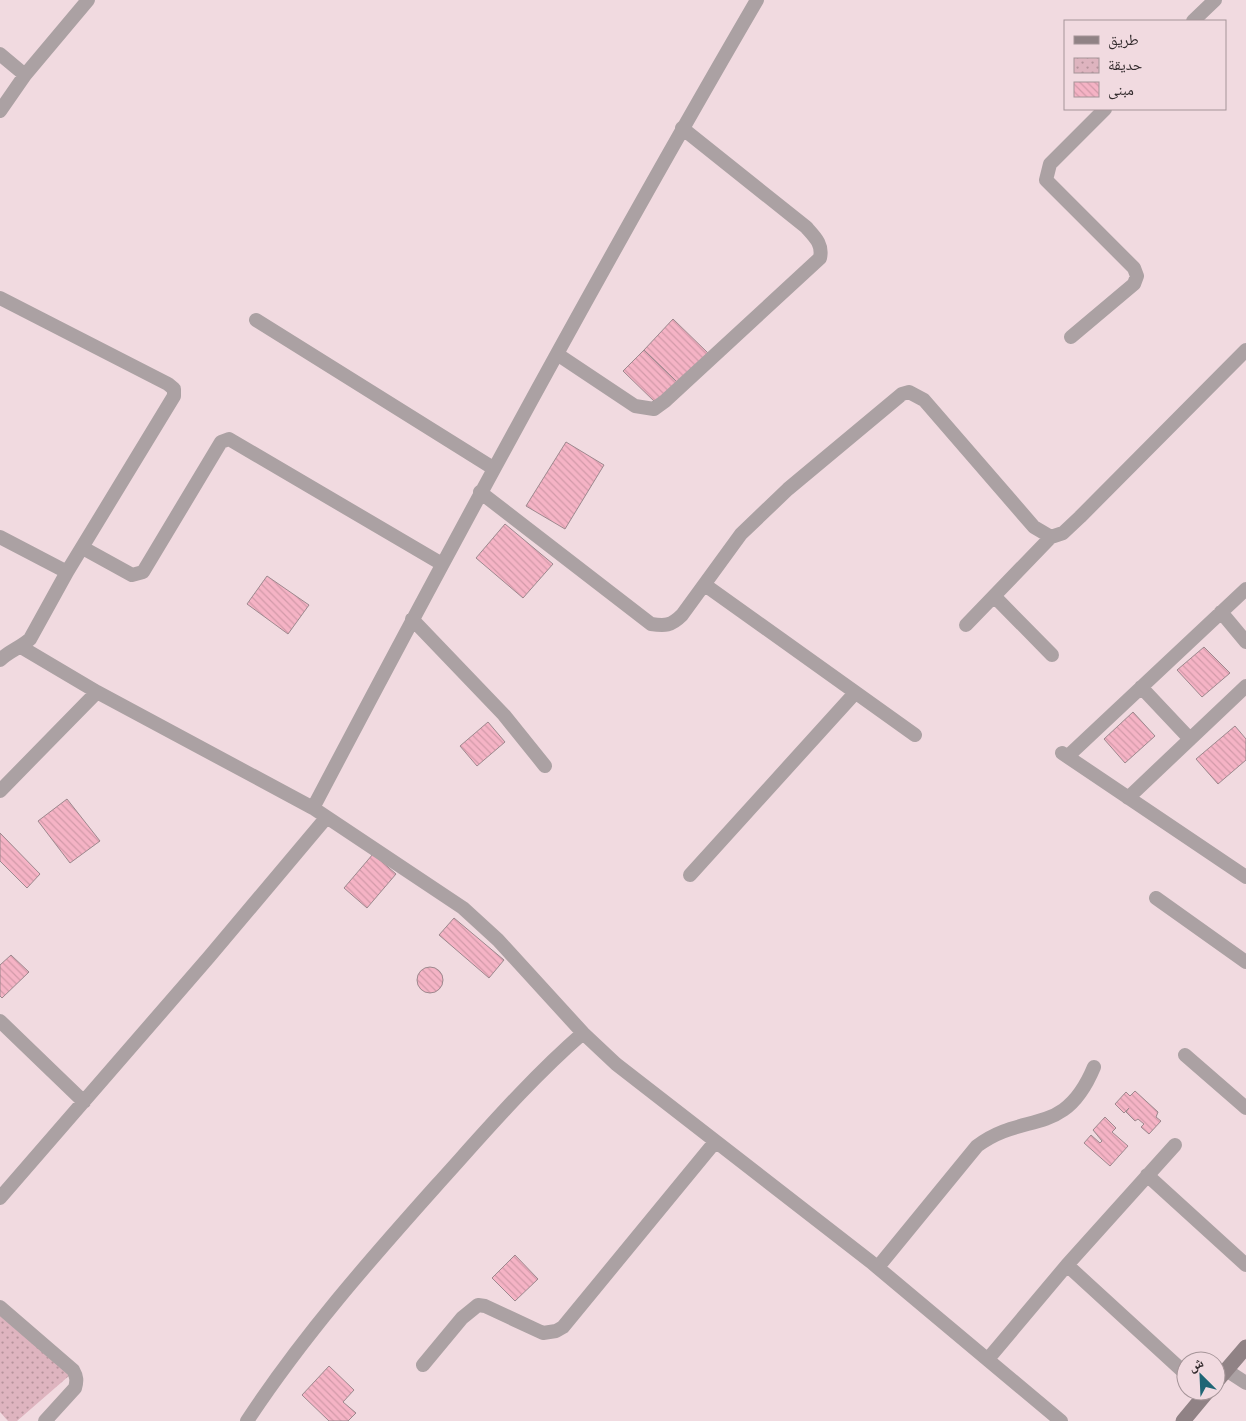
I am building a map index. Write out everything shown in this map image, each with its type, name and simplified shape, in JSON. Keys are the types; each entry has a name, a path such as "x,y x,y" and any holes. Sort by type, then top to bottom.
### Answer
{"street":[{"path":"0,111 25,75 88,0"},
{"path":"312,808 493,468 682,128 757,0"},
{"path":"1194,20 1215,0"},
{"path":"0,54 25,75"},
{"path":"1071,337 1134,284 1137,276 1134,268 1046,180 1050,164 1104,110"},
{"path":"557,354 635,406 654,409 820,258 822,250 818,240 806,227 682,128"},
{"path":"0,298 168,384 174,389 171,405 67,572 30,639 0,660"},
{"path":"256,320 493,468"},
{"path":"966,625 1051,537 1063,532 1080,517 1246,350"},
{"path":"480,492 651,624 666,626 674,624 705,585 741,534 781,496 902,394 909,392 924,400 1034,527 1051,537"},
{"path":"83,548 132,574 142,572 221,442 229,439 442,564"},
{"path":"0,537 67,572"},
{"path":"705,585 915,735"},
{"path":"1246,589 1065,755 1246,877"},
{"path":"994,596 1052,655"},
{"path":"1221,612 1246,642"},
{"path":"412,619 504,715 544,766"},
{"path":"21,647 97,692 312,808 463,908 504,946 583,1033 616,1064 878,1267 1061,1421"},
{"path":"1128,798 1246,686"},
{"path":"1141,687 1190,739"},
{"path":"0,792 97,692"},
{"path":"690,875 855,693"},
{"path":"0,1198 326,818"},
{"path":"1156,898 1246,962"},
{"path":"0,1021 84,1102"},
{"path":"247,1421 299,1346 355,1277 519,1093 583,1033"},
{"path":"1185,1056 1246,1108"},
{"path":"878,1267 977,1146 988,1138 1046,1120 1064,1110 1087,1084 1094,1067"},
{"path":"422,1365 462,1318 478,1305 485,1306 543,1333 556,1331 563,1326 716,1142"},
{"path":"988,1359 1067,1265 1175,1145"},
{"path":"1147,1174 1246,1265"},
{"path":"1067,1265 1176,1365"},
{"path":"0,1307 73,1370 76,1375 77,1382 75,1388 45,1421"},
{"path":"1246,1347 1226,1370 1246,1383"},
{"path":"1183,1421 1199,1401"}],"green space":[{"path":"0,1315 70,1375 17,1421 8,1421 0,1412"}],"building":[{"path":"673,319 708,353 678,383 644,350"},
{"path":"644,350 678,383 657,404 623,371"},
{"path":"566,442 604,465 565,529 526,506"},
{"path":"505,524 553,564 523,598 476,558"},
{"path":"267,576 309,605 288,634 247,604"},
{"path":"1204,647 1230,673 1202,697 1177,670"},
{"path":"1133,712 1155,736 1125,763 1104,739"},
{"path":"488,722 505,742 477,766 460,746"},
{"path":"1235,726 1246,739 1246,760 1218,784 1196,759"},
{"path":"67,799 100,841 70,863 38,821"},
{"path":"0,833 40,874 27,888 0,861"},
{"path":"373,854 396,874 367,908 344,888"},
{"path":"454,918 504,960 489,978 439,935"},
{"path":"11,955 29,972 2,998 0,996 0,965"},
{"path":"430,967 439,971 443,980 439,989 430,993 421,989 417,980 421,971"},
{"path":"1135,1091 1158,1112 1156,1117 1161,1121 1149,1134 1141,1127 1144,1124 1138,1119 1135,1121 1126,1112 1129,1108 1124,1113 1115,1104 1126,1092 1130,1096"},
{"path":"1105,1117 1116,1128 1112,1132 1128,1146 1110,1166 1084,1143 1091,1135 1100,1143 1102,1141 1093,1130"},
{"path":"515,1255 538,1279 515,1301 492,1278"},
{"path":"329,1366 354,1390 343,1402 356,1413 348,1421 329,1421 302,1395"}]}
